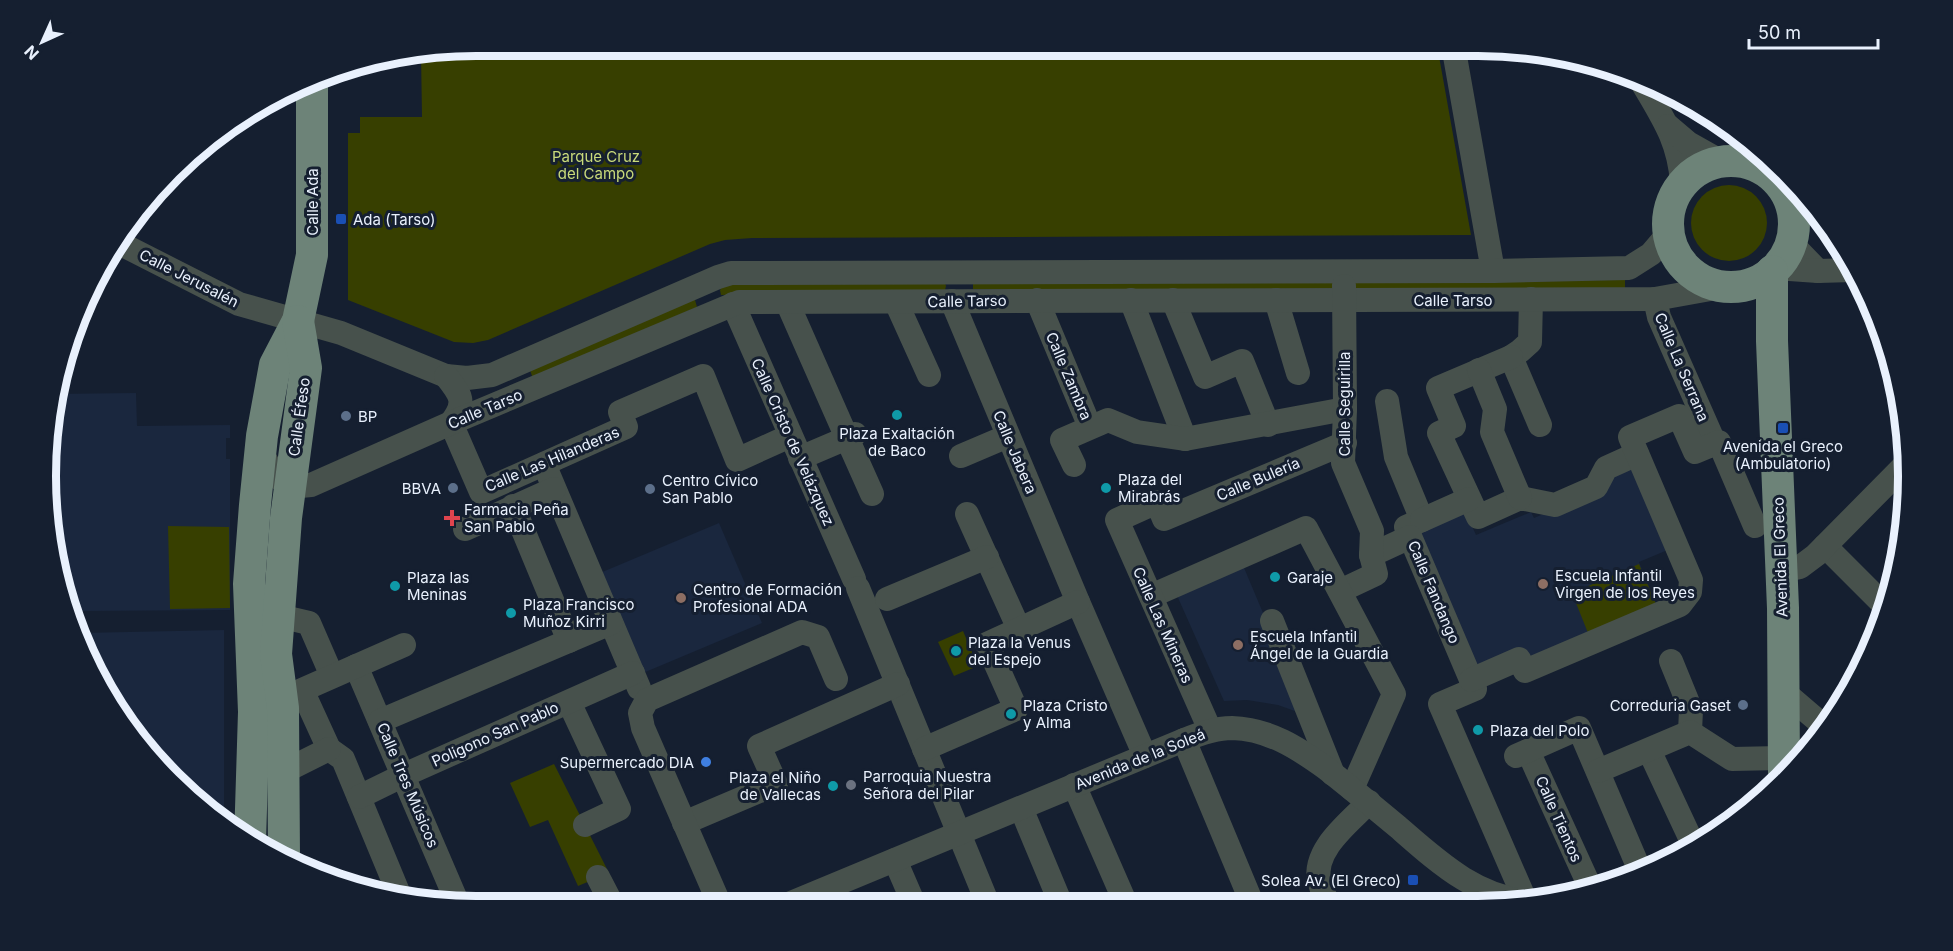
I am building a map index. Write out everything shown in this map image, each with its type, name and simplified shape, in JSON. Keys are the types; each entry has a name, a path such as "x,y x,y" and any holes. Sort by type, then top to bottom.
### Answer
{"main road":[{"name":"Calle Ada","path":"298,321 312,255 309,90"},
{"path":"1759,165 1742,161 1720,161 1699,169 1682,183 1672,199 1668,216 1668,234 1674,251 1683,265 1696,277 1712,284 1735,286 1759,280 1779,261 1793,217 1793,199"},
{"name":"Avenida El Greco","path":"1779,261 1772,341 1781,571 1784,762"},
{"name":"Avenida El Greco","path":"1735,286 1753,290 1759,297 1772,341"},
{"name":"Calle Éfeso","path":"250,830 254,712 249,584 261,452 275,365 298,321"},
{"name":"Calle Éfeso","path":"284,849 282,708 276,654 290,487 306,368 298,321"}],"street":[{"path":"1455,56 1493,272"},
{"path":"1647,91 1666,124 1677,150 1682,183"},
{"path":"1666,124 1688,143 1720,161"},
{"name":"Calle Tarso","path":"298,321 341,333 446,376 467,378 492,375 732,273 1493,272 1629,268 1651,254 1668,234"},
{"name":"Calle Jerusalén","path":"124,246 238,304 298,321"},
{"path":"1779,261 1818,271 1843,270"},
{"name":"Calle Seguirilla","path":"1343,272 1346,409 1343,463 1372,543"},
{"name":"Calle Tarso","path":"290,487 311,485 451,423 739,302 1655,299 1735,286"},
{"path":"1473,508 1439,432 1455,426 1438,388 1511,357 1530,342 1531,299"},
{"name":"Calle La Serrana","path":"1655,299 1659,317 1711,435"},
{"name":"Calle Zambra","path":"1037,300 1090,427 1108,420 1137,432 1185,439 1346,409"},
{"path":"1131,300 1185,439"},
{"path":"1173,300 1205,377 1242,361 1268,425"},
{"path":"1276,300 1298,373"},
{"name":"Calle Jabera","path":"952,301 1145,756"},
{"path":"787,302 851,436 872,494"},
{"path":"896,302 929,375"},
{"name":"Calle Cristo de Velázquez","path":"733,304 800,458 869,595 898,684 985,896"},
{"path":"1511,357 1540,425"},
{"path":"1479,370 1495,409 1492,432 1520,498"},
{"path":"446,376 461,400 460,411 451,423"},
{"name":"Calle Las Hilanderas","path":"451,423 481,492 626,427 620,412 703,376 737,460 790,436"},
{"name":"Calle Fandango","path":"1387,401 1396,457 1416,528 1473,684"},
{"name":"Calle La Serrana","path":"1637,454 1630,437 1679,416 1695,452 1719,442 1755,526"},
{"path":"1074,465 1062,440 1090,427"},
{"path":"800,458 851,436"},
{"path":"961,456 1008,436"},
{"name":"Calle Bulería","path":"1117,520 1156,502 1164,519 1345,443"},
{"path":"261,452 274,474 290,487"},
{"path":"1340,591 1376,574 1372,543 1473,508 1520,498 1555,505 1596,487 1606,468 1637,454 1691,580 1690,592 1680,605 1525,671 1519,659 1440,704 1523,893"},
{"path":"544,464 545,492 611,622 638,686 643,728 716,896"},
{"path":"1781,571 1800,567 1825,546 1898,472"},
{"name":"Calle Las Hilanderas","path":"465,529 545,492"},
{"path":"513,506 569,641"},
{"path":"967,514 1020,629"},
{"name":"Calle Las Mineras","path":"1117,520 1210,730"},
{"path":"1151,596 1306,528 1394,694 1360,796 1322,855 1318,869 1325,896"},
{"path":"1825,546 1879,599"},
{"path":"869,595 987,557"},
{"path":"924,749 1016,709 987,644 1078,602"},
{"path":"279,616 309,623 332,676"},
{"path":"1272,621 1333,774"},
{"path":"380,721 611,622"},
{"name":"Poligono San Pablo","path":"359,797 569,702 638,686 647,700 802,632 818,637 836,678"},
{"path":"395,887 344,759 329,749 302,690 404,645"},
{"path":"1671,662 1691,710 1690,732"},
{"name":"Calle Tres Músicos","path":"356,666 454,895"},
{"path":"684,823 776,784 759,746 898,684"},
{"path":"1783,691 1818,721"},
{"path":"569,702 609,764 619,809 585,825"},
{"name":"Avenida de la Soleá","path":"832,896 895,860 1184,740 1210,730 1230,728 1248,729 1276,737 1306,754 1452,873 1497,895"},
{"name":"Calle Tientos","path":"1587,881 1522,753 1579,728 1598,771"},
{"path":"1637,864 1598,771 1690,732"},
{"path":"1690,732 1732,759 1781,765"},
{"path":"1184,740 1249,896"},
{"path":"283,772 329,749"},
{"path":"1649,750 1690,838"},
{"path":"1074,785 1123,896"},
{"path":"1021,808 1058,896"},
{"path":"895,860 911,896"},
{"path":"1452,873 1462,896"},
{"path":"598,877 608,896"}],"shaded area":[{"path":"136,393 137,426 230,425 230,438 226,438 226,459 230,459 230,610 78,611 64,557 56,503 56,448 64,394"},
{"name":"Escuela Infantil Virgen de los Reyes","path":"1632,462 1670,549 1639,562 1656,604 1530,657 1477,674 1414,527 1463,506 1476,535 1531,512 1534,518 1600,490"},
{"name":"Centro de Formación Profesional ADA","path":"719,523 762,623 643,673 600,573"},
{"name":"Escuela Infantil Ángel de la Guardia","path":"1242,563 1306,715 1278,705 1247,700 1224,701 1175,591"},
{"path":"224,630 224,812 179,772 142,731 112,686 86,633"}],"green space":[{"name":"Parque Cruz del Campo","path":"448,56 1439,56 1471,235 752,238 725,240 710,244 488,340 473,343 454,342 348,300 348,133 360,133 360,117 422,117 421,59"},
{"path":"1729,185 1744,188 1756,196 1764,208 1767,223 1764,238 1756,250 1744,258 1729,261 1714,258 1702,250 1694,238 1691,223 1694,208 1702,196 1714,188"},
{"path":"1625,280 1625,290 1357,291 1354,282 1357,281"},
{"path":"1332,282 1334,286 1332,290 973,289 973,284"},
{"path":"736,283 945,283 946,286 945,290 721,295 722,287"},
{"path":"695,300 697,307 533,379 530,370"},
{"path":"59,420 60,514 57,514 56,503 56,448"},
{"path":"168,526 229,527 230,608 170,609"},
{"path":"1639,564 1656,604 1588,633 1572,593"},
{"name":"Plaza la Venus del Espejo","path":"963,631 978,666 954,676 938,642"},
{"path":"554,764 609,873 578,886 548,820 530,827 510,783"}],"place":[{"name":"Ada (Tarso)","path":"341,219"},
{"name":"Plaza Exaltación de Baco","path":"897,415"},
{"name":"BP","path":"346,416"},
{"name":"Avenida el Greco (Ambulatorio)","path":"1783,428"},
{"name":"BBVA","path":"453,488"},
{"name":"Plaza del Mirabrás","path":"1106,488"},
{"name":"Centro Cívico San Pablo","path":"650,489"},
{"name":"Farmacia Peña San Pablo","path":"452,518"},
{"name":"Garaje","path":"1275,577"},
{"name":"Escuela Infantil Virgen de los Reyes","path":"1543,584"},
{"name":"Plaza las Meninas","path":"395,586"},
{"name":"Centro de Formación Profesional ADA","path":"681,598"},
{"name":"Plaza Francisco Muñoz Kirri","path":"511,613"},
{"name":"Escuela Infantil Ángel de la Guardia","path":"1238,645"},
{"name":"Plaza la Venus del Espejo","path":"956,651"},
{"name":"Correduria Gaset","path":"1743,705"},
{"name":"Plaza Cristo y Alma","path":"1011,714"},
{"name":"Plaza del Polo","path":"1478,730"},
{"name":"Supermercado DIA","path":"706,762"},
{"name":"Parroquia Nuestra Señora del Pilar","path":"851,785"},
{"name":"Plaza el Niño de Vallecas","path":"833,786"},
{"name":"Solea Av. (El Greco)","path":"1413,880"}]}
